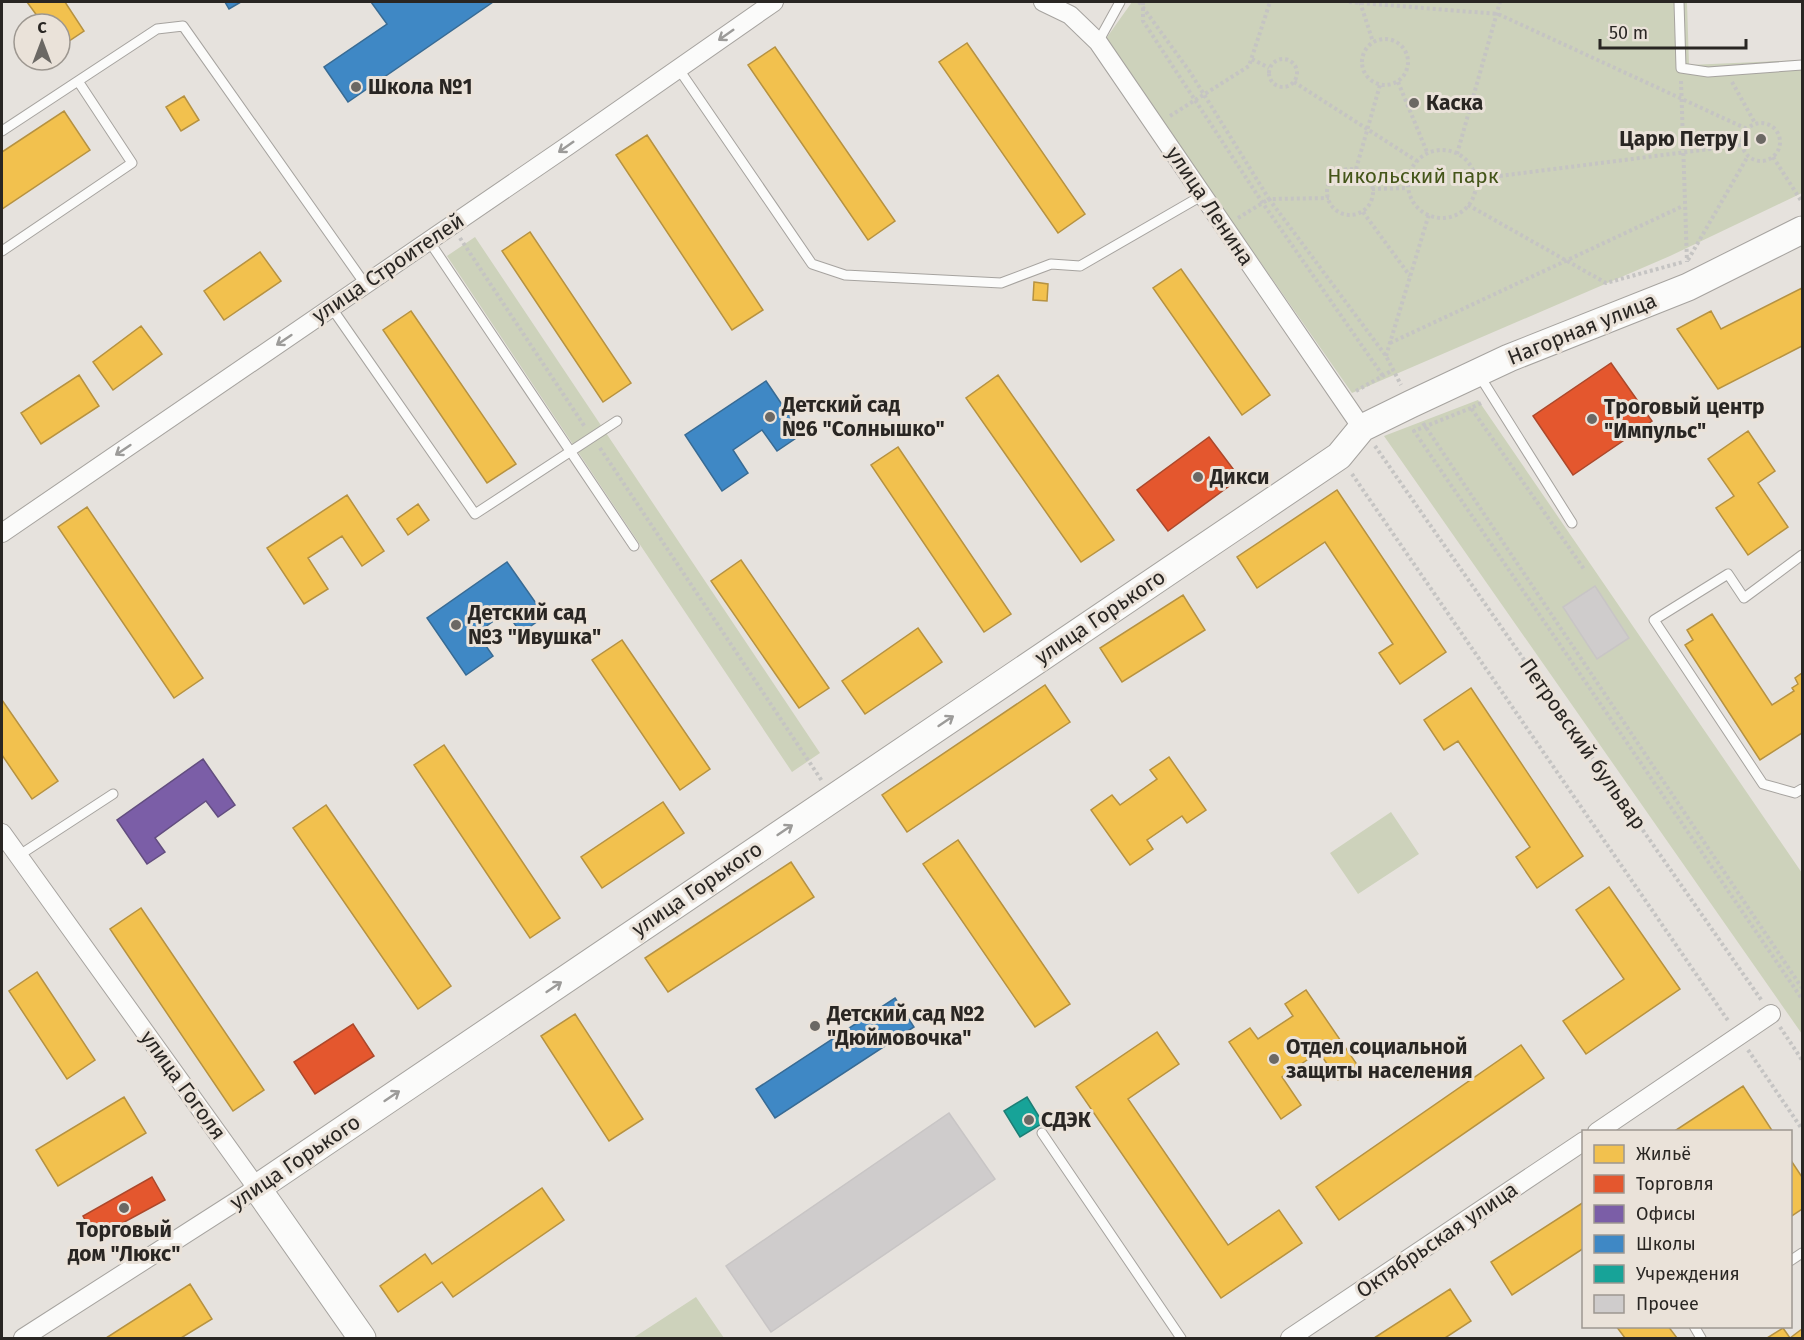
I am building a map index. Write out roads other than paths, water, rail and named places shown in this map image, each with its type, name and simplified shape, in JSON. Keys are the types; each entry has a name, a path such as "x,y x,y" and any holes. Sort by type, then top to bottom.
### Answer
{"street":[{"name":"улица Строителей","path":"2,533 774,2"},
{"name":"улица Ленина","path":"1042,2 1070,8 1098,42 1362,429"},
{"name":"Нагорная улица","path":"1362,429 1418,414 1477,373 1687,274 1803,230"},
{"name":"улица Горького","path":"23,1338 257,1188 1340,456 1362,429"},
{"name":"улица Гоголя","path":"2,833 362,1338"},
{"path":"1598,1130 1771,1014"},
{"name":"Октябрьская улица","path":"1290,1338 1582,1142"}],"lane":[{"path":"1098,42 1120,2"},
{"path":"1678,2 1681,68 1708,72 1803,65"},
{"path":"2,131 157,29 183,26 365,284"},
{"path":"678,68 812,264 845,275 1001,283 1051,264 1080,266 1203,195"},
{"path":"2,251 132,163 78,81"},
{"path":"429,241 634,546"},
{"path":"331,308 475,514 570,450 618,421"},
{"path":"1477,373 1572,523"},
{"path":"1803,555 1744,598 1728,574 1654,620 1763,784 1796,794 1803,789"},
{"path":"18,856 113,794"},
{"path":"1042,1133 1181,1338"}],"place":[{"name":"Школа №1","path":"356,87"},
{"name":"Каска","path":"1414,103"},
{"name":"Царю Петру I","path":"1761,139"},
{"name":"Детский сад №6 \"Солнышко\"","path":"770,417"},
{"name":"Троговый центр \"Импульс\"","path":"1592,419"},
{"name":"Дикси","path":"1198,477"},
{"name":"Детский сад №3 \"Ивушка\"","path":"456,625"},
{"name":"Детский сад №2 \"Дюймовочка\"","path":"815,1026"},
{"name":"Отдел социальной защиты населения","path":"1274,1059"},
{"name":"СДЭК","path":"1029,1120"},
{"name":"Торговый дом \"Люкс\"","path":"124,1208"}],"park label":[{"name":"Никольский парк","path":"1413,176"}]}
